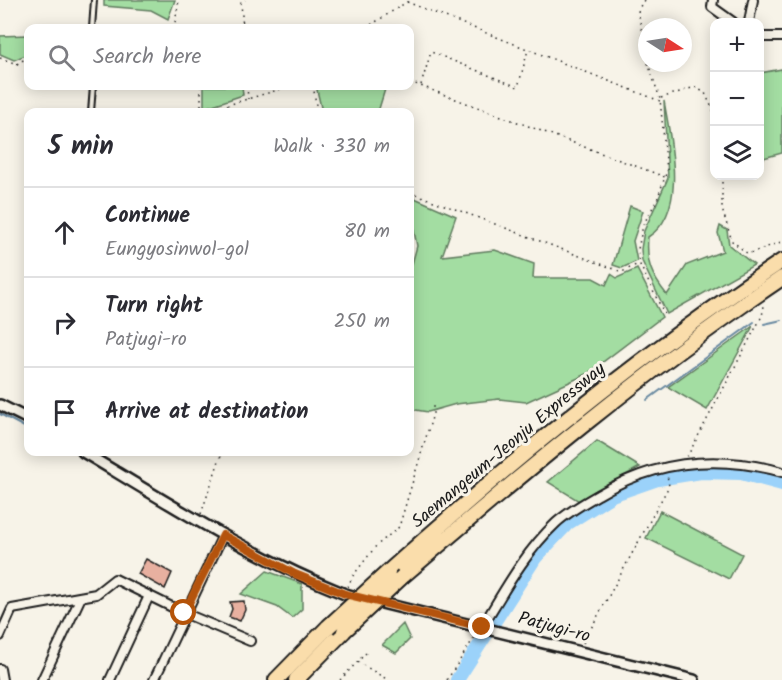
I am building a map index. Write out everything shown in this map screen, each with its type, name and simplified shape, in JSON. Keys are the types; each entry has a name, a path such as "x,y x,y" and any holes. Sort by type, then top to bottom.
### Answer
{"highway":[{"name":"Saemangeum-Jeonju Expressway","path":"276,680 328,627 388,572 467,501 552,430 658,347 782,261"},
{"name":"Saemangeum-Jeonju Expressway","path":"296,680 403,576 519,476 661,363 782,278"}],"street":[{"path":"713,0 712,7 727,18"},
{"path":"750,18 753,0"},
{"path":"764,37 782,37"},
{"path":"0,405 24,417"},
{"name":"Patjugi-ro","path":"90,456 223,535 295,574 345,594 694,680"},
{"path":"483,627 525,558 556,522 621,481 665,466 706,460 782,472"},
{"path":"154,680 223,535"},
{"path":"1,633 12,609 96,594 115,579 184,613 250,641"},
{"path":"110,680 149,596"},
{"path":"42,680 81,597"},
{"path":"0,669 2,680"}],"lane":[{"path":"92,24 94,0"},
{"path":"91,108 93,90"}],"path":[{"path":"175,24 179,0"},
{"path":"243,24 241,3 245,0"},
{"path":"372,24 410,0"},
{"path":"639,18 638,10 644,0"},
{"path":"407,2 660,100 695,87 705,93 710,104"},
{"path":"421,86 431,52 518,87 528,50"},
{"path":"0,58 17,64 24,60"},
{"path":"651,72 660,100 667,171 657,200 643,225 638,249 639,263 665,315"},
{"path":"414,83 665,177"},
{"path":"201,90 202,108"},
{"path":"247,90 248,99"},
{"path":"216,108 278,90"},
{"path":"314,90 316,108"},
{"path":"722,180 722,209 732,241 748,254 781,242"},
{"path":"414,194 622,272 639,263"},
{"path":"683,463 762,316 764,306"},
{"path":"345,594 352,577 376,546 399,527 433,414 433,404"},
{"path":"199,520 221,456"},
{"path":"578,652 669,486 665,466"},
{"path":"447,680 483,627"},
{"path":"340,680 366,653"},
{"path":"358,661 388,680"}],"green space":[{"path":"104,0 175,0 168,19 151,10 104,6"},
{"path":"24,35 24,56 14,60 0,54 0,36"},
{"path":"782,69 782,153 764,158 764,126 764,72"},
{"path":"204,90 242,90 243,95 204,108"},
{"path":"317,90 385,90 379,108 321,108"},
{"path":"664,101 674,175 668,211 660,226 648,237 649,262 653,275 667,295 687,265 723,251 718,233 720,226 727,230 729,245 754,265 667,314 642,261 641,249 644,231 668,178"},
{"path":"414,198 456,216 442,256 495,250 534,264 533,278 593,278 606,285 611,274 617,278 637,269 662,317 587,374 526,402 499,399 456,404 428,412 414,410 414,257 417,246 414,231"},
{"path":"630,206 643,211 633,241 637,261 622,268 613,265"},
{"path":"753,326 707,410 668,387"},
{"path":"597,441 640,467 579,501 548,482"},
{"path":"660,511 742,554 729,579 646,538"},
{"path":"267,571 302,584 302,609 292,618 277,607 241,594"},
{"path":"403,624 410,639 396,653 382,645"}],"building":[{"path":"146,559 172,573 165,589 138,574"},
{"path":"244,601 245,610 240,621 229,617 232,609 230,602"}],"waterway":[{"path":"764,324 782,320"},
{"path":"647,400 754,322"},
{"path":"0,414 24,427"},
{"path":"457,680 535,558 568,523 612,495 658,479 701,472 741,473 782,484"}],"route":[{"path":"184,613 223,535 295,574 345,594 482,627"}]}
